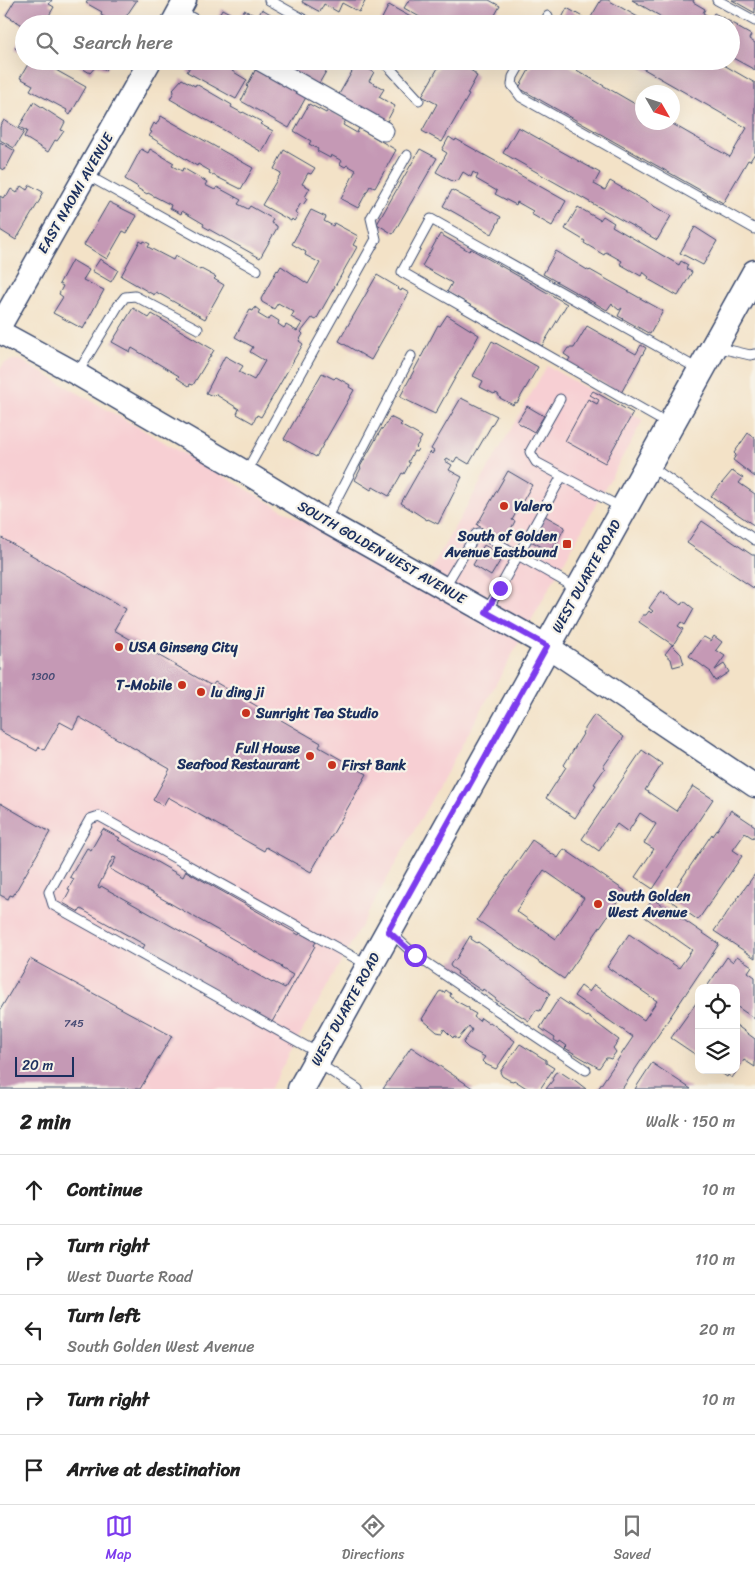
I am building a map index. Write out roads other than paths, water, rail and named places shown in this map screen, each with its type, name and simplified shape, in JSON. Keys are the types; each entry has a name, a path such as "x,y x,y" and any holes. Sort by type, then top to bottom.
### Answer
{"main road":[{"name":"WEST DUARTE ROAD","path":"300,1089 755,273"}],"street":[{"name":"EAST NAOMI AVENUE","path":"0,326 145,70"},
{"path":"276,70 384,132"},
{"name":"SOUTH GOLDEN WEST AVENUE","path":"0,332 77,374 246,472 325,521 547,646 755,786"}],"lane":[{"path":"269,0 296,15"},
{"path":"717,0 755,21"},
{"path":"392,70 419,100"},
{"path":"517,70 513,76 512,85 521,97 755,228"},
{"path":"246,472 376,239 371,218 407,155"},
{"path":"85,174 257,270"},
{"path":"670,425 402,272 431,219 700,370"},
{"path":"77,374 125,297 135,296 198,329"},
{"path":"713,346 750,355 755,354"},
{"path":"325,521 411,356"},
{"path":"560,399 530,452 536,462 623,508"},
{"path":"648,464 755,540"},
{"path":"486,612 562,476"},
{"path":"444,588 476,534 479,533 578,589"},
{"path":"358,1089 318,1058 53,905 50,892 90,819 99,816 369,966"},
{"path":"388,931 415,955 586,1070"}],"place":[{"name":"Valero","path":"504,506"},
{"name":"South of Golden Avenue Eastbound","path":"567,544"},
{"name":"USA Ginseng City","path":"119,647"},
{"name":"T-Mobile","path":"182,685"},
{"name":"lu ding ji","path":"201,692"},
{"name":"Sunright Tea Studio","path":"246,713"},
{"name":"Full House Seafood Restaurant","path":"310,756"},
{"name":"First Bank","path":"332,765"},
{"name":"South Golden West Avenue","path":"598,904"}]}
